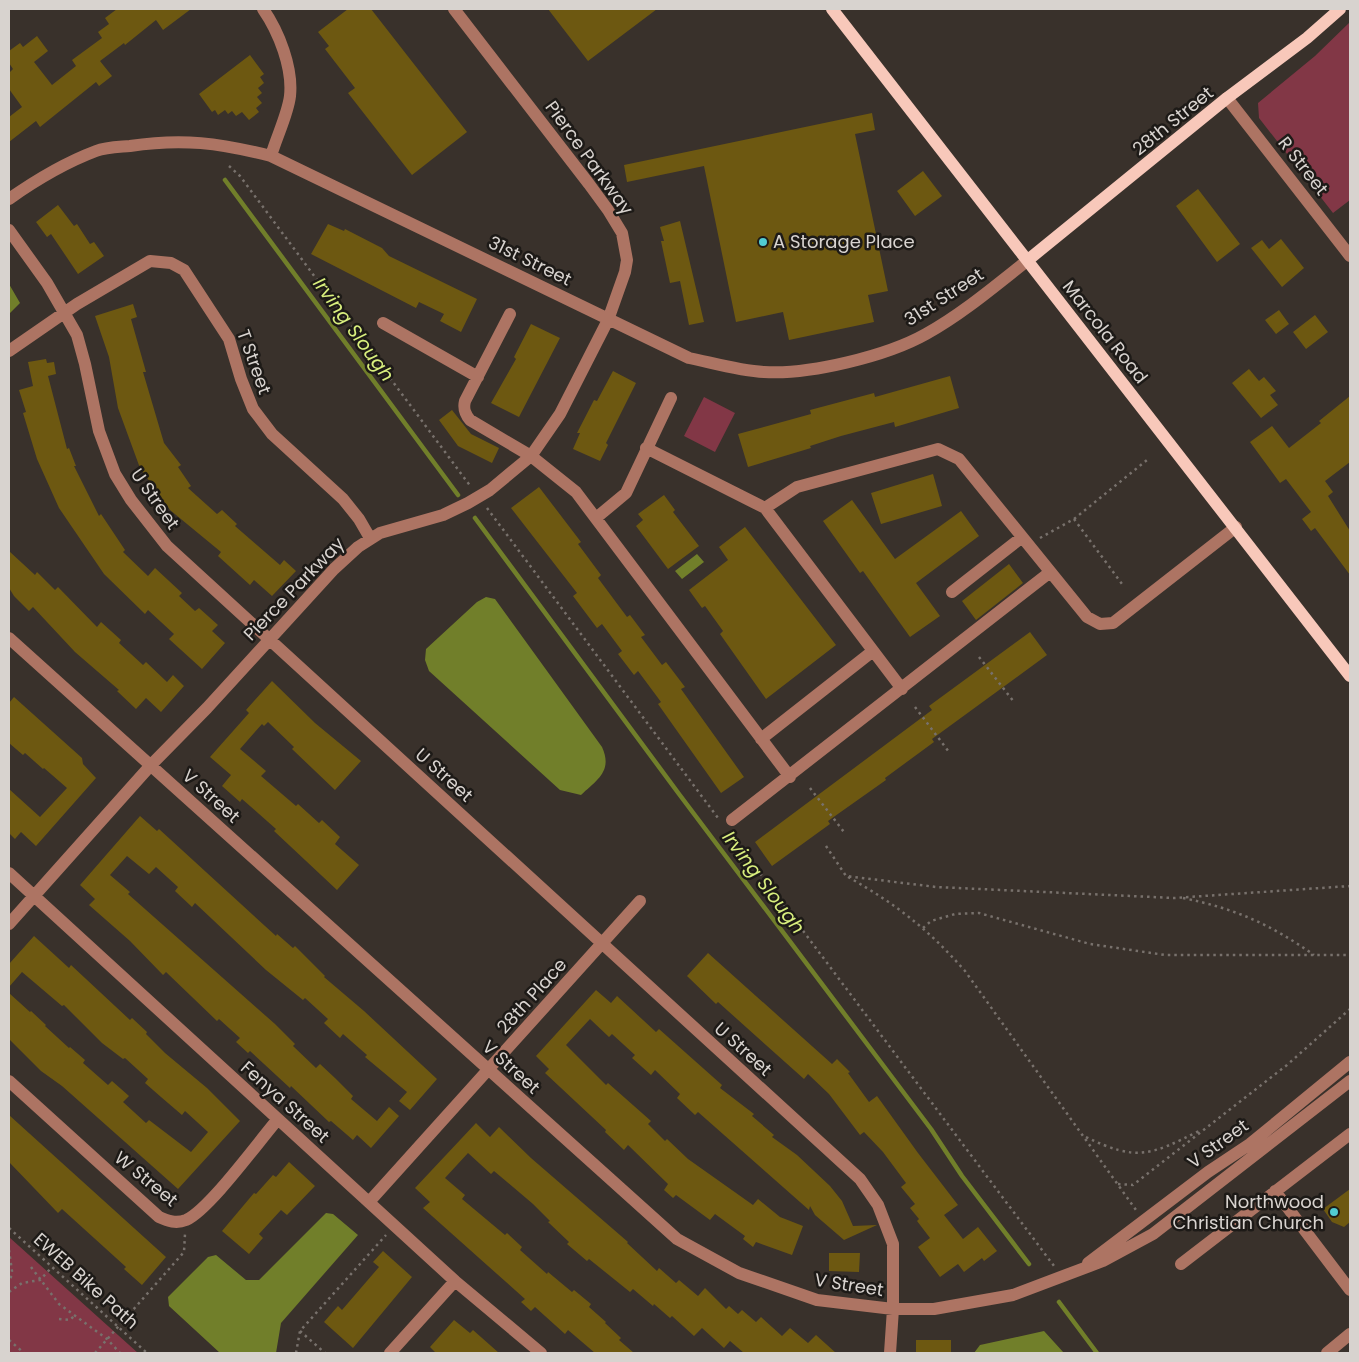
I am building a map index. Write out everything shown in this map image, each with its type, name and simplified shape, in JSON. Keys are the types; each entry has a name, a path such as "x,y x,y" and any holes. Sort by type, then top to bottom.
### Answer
{"main road":[{"name":"Marcola Road","path":"832,9 1350,676"},
{"name":"28th Street","path":"1028,260 1227,98 1307,38 1340,9"}],"street":[{"path":"263,9 269,17 287,60 290,97 271,156"},
{"name":"Pierce Parkway","path":"9,924 152,765 208,708 268,639 334,569 370,538 400,526 443,515 479,497 530,456 560,414 608,320 625,272 627,260 622,233 594,190 454,9"},
{"name":"R Street","path":"1227,98 1350,256"},
{"name":"31st Street","path":"9,199 42,176 98,150 171,141 193,141 271,156 689,358 764,372 826,368 878,353 925,335 976,301 1028,260"},
{"name":"U Street","path":"9,230 36,267 77,335 86,364 99,431 115,474 167,546 860,1179 878,1205 892,1244 893,1309 890,1353"},
{"name":"T Street","path":"9,351 63,313 150,261 171,263 184,270 229,339 241,379 253,409 272,434 343,499 359,519 370,538"},
{"path":"510,314 465,401 463,408 466,415 470,420 530,456 576,492 790,777"},
{"path":"383,323 478,377"},
{"path":"596,518 626,493 671,398"},
{"path":"646,448 765,508 902,688"},
{"path":"765,508 798,487 938,449 959,459 1087,617 1100,624 1113,623 1236,527"},
{"path":"952,592 1025,542"},
{"path":"726,823 790,777 1049,572"},
{"name":"V Street","path":"9,638 677,1239 739,1273 783,1290 817,1300 893,1309 934,1308 1013,1295 1081,1270 1103,1261 1153,1234 1350,1081"},
{"path":"761,739 873,651"},
{"name":"Fenya Street","path":"9,873 455,1281 541,1353"},
{"name":"28th Place","path":"369,1202 489,1071 640,901"},
{"name":"V Street","path":"1081,1270 1208,1172 1250,1144 1350,1062"},
{"name":"W Street","path":"9,1081 159,1217 171,1222 186,1220 212,1198 278,1119"},
{"path":"1181,1264 1350,1134"},
{"path":"1275,1191 1350,1290"},
{"path":"390,1353 455,1281"},
{"path":"1327,1353 1350,1334"}],"path":[{"path":"229,166 240,176 479,497 726,823 1055,1267"},
{"path":"1025,542 1074,519 1146,460"},
{"path":"1074,519 1122,584"},
{"path":"979,658 1014,702"},
{"path":"915,707 949,752"},
{"path":"810,788 844,832"},
{"path":"826,846 846,876 906,913 924,928 964,971 1144,1221"},
{"path":"846,876 936,887 1179,897 1350,886"},
{"path":"1179,897 1209,903 1274,928 1316,956"},
{"path":"924,928 932,921 955,914 979,913 1090,944 1164,955 1350,955"},
{"path":"1118,1184 1132,1185 1287,1065 1350,1009"},
{"path":"1084,1136 1107,1148 1132,1154 1164,1149 1207,1127"},
{"path":"95,1353 184,1252 186,1220"},
{"name":"EWEB Bike Path","path":"9,1228 147,1353"},
{"path":"296,1353 300,1331 388,1234"},
{"path":"9,1250 12,1271 10,1282"},
{"path":"31,1267 59,1304 107,1339 120,1353"},
{"path":"9,1292 22,1283 40,1280 52,1267"},
{"path":"59,1319 70,1320 75,1316"},
{"path":"300,1331 325,1353"},
{"path":"9,1340 24,1353"}],"shaded area":[{"path":"1350,22 1350,200 1333,213 1259,118 1258,103 1315,56"},
{"path":"9,284 20,303 9,314"},
{"path":"704,397 735,413 715,452 684,436"},
{"path":"697,554 704,562 682,579 675,571"},
{"path":"486,597 495,599 602,747 606,763 602,774 581,795 560,790 429,671 425,660 426,649 477,602"},
{"path":"326,1213 333,1214 358,1235 281,1323 276,1353 220,1353 169,1306 168,1297 208,1257 216,1255 246,1280 259,1280"},
{"path":"9,1237 138,1353 9,1353"},
{"path":"1044,1331 1064,1353 974,1353 980,1345"}],"building":[{"path":"117,9 191,9 163,30 156,20 125,45 124,43 100,61 112,76 99,86 96,82 40,127 36,121 9,142 9,117 22,107 9,89 9,73 13,69 9,63 9,51 20,43 23,47 37,36 48,51 34,62 52,85 76,66 72,60 102,38 98,32 109,24 105,18"},
{"path":"348,9 371,9 467,132 412,175 348,93 355,88 325,49 329,46 318,32"},
{"path":"548,9 657,9 588,61"},
{"path":"250,55 264,74 260,77 264,83 258,88 262,93 257,97 262,103 256,108 259,112 249,120 242,112 236,116 232,111 228,114 225,110 218,115 215,110 212,112 199,94"},
{"path":"872,113 875,130 855,134 888,291 868,295 874,322 789,340 783,312 736,322 704,166 627,182 624,165"},
{"path":"923,171 942,196 915,216 897,191"},
{"path":"1198,189 1240,244 1217,262 1176,206"},
{"path":"58,205 74,226 77,224 90,244 94,242 104,256 78,274 51,234 47,237 36,222"},
{"path":"680,221 704,322 689,325 680,281 670,283 661,241 664,241 660,227"},
{"path":"328,224 344,231 345,229 382,248 389,256 477,299 461,332 440,321 444,314 419,302 416,308 311,254"},
{"path":"1281,239 1304,268 1282,287 1251,248 1262,240 1269,249"},
{"path":"133,304 137,317 131,319 146,372 143,372 164,443 181,465 178,467 191,486 188,488 217,514 222,510 237,524 235,526 280,565 284,560 296,571 272,596 254,580 250,585 218,556 221,552 170,510 140,468 118,408 109,357 95,316"},
{"path":"1279,310 1289,324 1276,334 1265,320"},
{"path":"1315,315 1328,332 1306,349 1293,332"},
{"path":"531,324 560,338 519,417 491,403 516,359 514,357"},
{"path":"46,359 47,363 54,362 56,374 48,376 67,449 69,448 76,466 74,466 99,516 101,514 125,550 123,552 148,576 155,568 182,593 179,596 195,611 199,608 218,625 212,631 225,643 202,669 169,639 174,634 148,610 145,614 104,574 59,508 37,459 23,413 26,412 19,390 33,386 28,362"},
{"path":"1249,369 1259,381 1264,377 1276,391 1270,395 1278,405 1261,418 1232,383"},
{"path":"613,371 636,383 606,443 608,445 600,461 573,449 580,433 577,433 594,400 597,401"},
{"path":"950,376 959,408 895,427 894,422 841,436 810,446 811,448 748,467 738,434 811,414 810,410 874,393 875,397"},
{"path":"1350,396 1350,462 1325,481 1333,492 1328,496 1350,531 1350,575 1315,528 1311,531 1302,519 1311,512 1286,479 1280,483 1250,442 1272,426 1289,448 1321,423 1319,421"},
{"path":"452,410 471,434 499,448 492,463 458,446 439,420"},
{"path":"933,474 942,506 881,524 871,493"},
{"path":"539,487 581,542 578,544 601,575 598,578 627,617 630,615 645,635 641,637 662,665 666,662 685,687 681,689 744,777 721,793 658,704 661,702 638,671 634,675 618,654 622,651 602,624 597,628 573,596 577,593 511,508"},
{"path":"664,495 675,510 673,512 699,546 668,569 636,526 643,520 638,514"},
{"path":"852,500 895,559 961,511 979,536 916,583 940,616 910,637 863,571 860,573 823,521"},
{"path":"745,527 836,645 766,699 720,634 723,631 705,606 702,608 689,590 728,560 719,547"},
{"path":"9,551 35,575 37,572 55,590 58,587 97,627 101,622 121,640 119,643 143,665 146,662 167,682 173,675 184,686 161,712 146,698 136,709 117,691 119,690 75,652 33,607 29,611 14,596 9,588"},
{"path":"1009,564 1023,583 976,620 962,601"},
{"path":"1030,632 1047,655 932,739 934,742 885,778 886,780 828,821 830,824 772,866 755,842 932,710 929,706"},
{"path":"272,681 315,723 361,761 335,790 292,749 294,747 268,722 264,726 262,724 240,749 266,771 261,776 296,806 298,804 319,823 322,820 340,837 335,844 359,865 337,890 274,831 276,829 242,799 240,802 222,786 231,775 210,757 249,713 246,710"},
{"path":"14,697 82,758 83,764 96,778 36,846 21,832 15,839 9,833 9,789 40,817 67,788 25,753 23,755 9,743 9,703"},
{"path":"140,816 157,831 159,829 276,936 277,934 293,948 295,946 324,977 364,1011 437,1079 410,1110 399,1101 407,1092 365,1057 367,1055 343,1034 340,1038 324,1023 328,1019 305,998 303,1000 266,970 195,903 192,907 175,891 178,887 156,867 149,874 127,856 110,875 130,892 128,894 275,1024 295,1044 293,1046 316,1068 320,1064 353,1096 351,1099 377,1121 389,1107 399,1116 371,1148 357,1135 353,1140 331,1121 329,1122 250,1051 248,1053 236,1042 240,1038 219,1019 217,1021 166,972 163,975 130,941 89,905 95,899 80,885"},
{"path":"34,936 69,968 71,965 130,1020 132,1018 165,1053 207,1088 240,1121 178,1189 62,1086 41,1071 9,1039 9,993 31,1011 69,1048 85,1060 83,1063 108,1085 112,1081 129,1096 123,1102 146,1123 149,1120 191,1152 208,1132 185,1111 182,1115 161,1097 145,1083 148,1079 125,1058 123,1059 102,1043 64,1005 62,1006 22,972 9,987 9,964"},
{"path":"708,953 832,1064 837,1059 850,1072 848,1073 869,1102 877,1096 958,1205 944,1215 963,1239 978,1227 997,1251 984,1261 982,1258 964,1272 958,1264 940,1277 918,1247 930,1238 910,1208 915,1204 901,1187 906,1183 883,1152 864,1132 860,1135 829,1094 808,1074 804,1079 718,1002 716,1004 687,976"},
{"path":"596,990 611,1003 617,996 656,1032 659,1029 722,1085 720,1088 754,1114 752,1116 774,1135 772,1137 797,1155 830,1186 842,1201 853,1226 877,1225 844,1240 815,1215 810,1206 809,1210 698,1112 695,1115 677,1098 680,1094 655,1070 651,1075 632,1058 635,1055 612,1034 609,1037 590,1019 566,1045 606,1085 608,1083 651,1121 648,1124 665,1141 667,1139 688,1159 753,1205 758,1199 780,1217 803,1226 792,1255 756,1242 753,1247 743,1239 745,1236 715,1214 710,1220 676,1195 673,1198 664,1190 668,1184 628,1145 624,1150 605,1132 606,1130 545,1073 549,1069 536,1056"},
{"path":"9,1115 166,1257 142,1285 124,1269 126,1267 62,1209 58,1213 9,1162"},
{"path":"476,1123 490,1137 499,1127 531,1158 628,1242 657,1271 659,1268 676,1283 679,1280 698,1296 705,1288 726,1309 729,1306 738,1314 742,1310 756,1322 761,1317 782,1336 790,1328 808,1343 816,1335 836,1353 744,1353 730,1341 724,1348 702,1328 694,1336 672,1316 670,1318 633,1289 630,1292 589,1259 587,1261 567,1244 569,1242 533,1204 494,1171 491,1174 468,1153 445,1178 465,1195 462,1199 505,1235 507,1233 522,1247 520,1250 547,1274 548,1272 572,1292 574,1290 591,1304 589,1307 606,1322 621,1338 619,1340 634,1353 595,1353 568,1330 565,1334 535,1307 531,1311 521,1302 525,1299 423,1208 430,1202 415,1188"},
{"path":"289,1162 315,1186 287,1215 281,1210 259,1234 263,1238 249,1254 222,1231 254,1193 256,1194 273,1175 276,1177"},
{"path":"1350,1189 1350,1222 1344,1227 1332,1222 1323,1209"},
{"path":"383,1251 412,1277 353,1348 324,1322 338,1306 342,1310 379,1267 373,1262"},
{"path":"829,1253 860,1253 859,1272 829,1271"},
{"path":"454,1320 470,1333 473,1330 499,1353 436,1353 430,1347"},
{"path":"916,1340 951,1340 951,1353 916,1353"}],"waterway":[{"name":"Irving Slough","path":"225,180 458,495"},
{"name":"Irving Slough","path":"475,518 679,794 931,1129 962,1176 1029,1264"},
{"name":"Irving Slough","path":"1059,1302 1097,1353"}],"place":[{"name":"A Storage Place","path":"763,242"},
{"name":"Northwood Christian Church","path":"1334,1212"}]}
